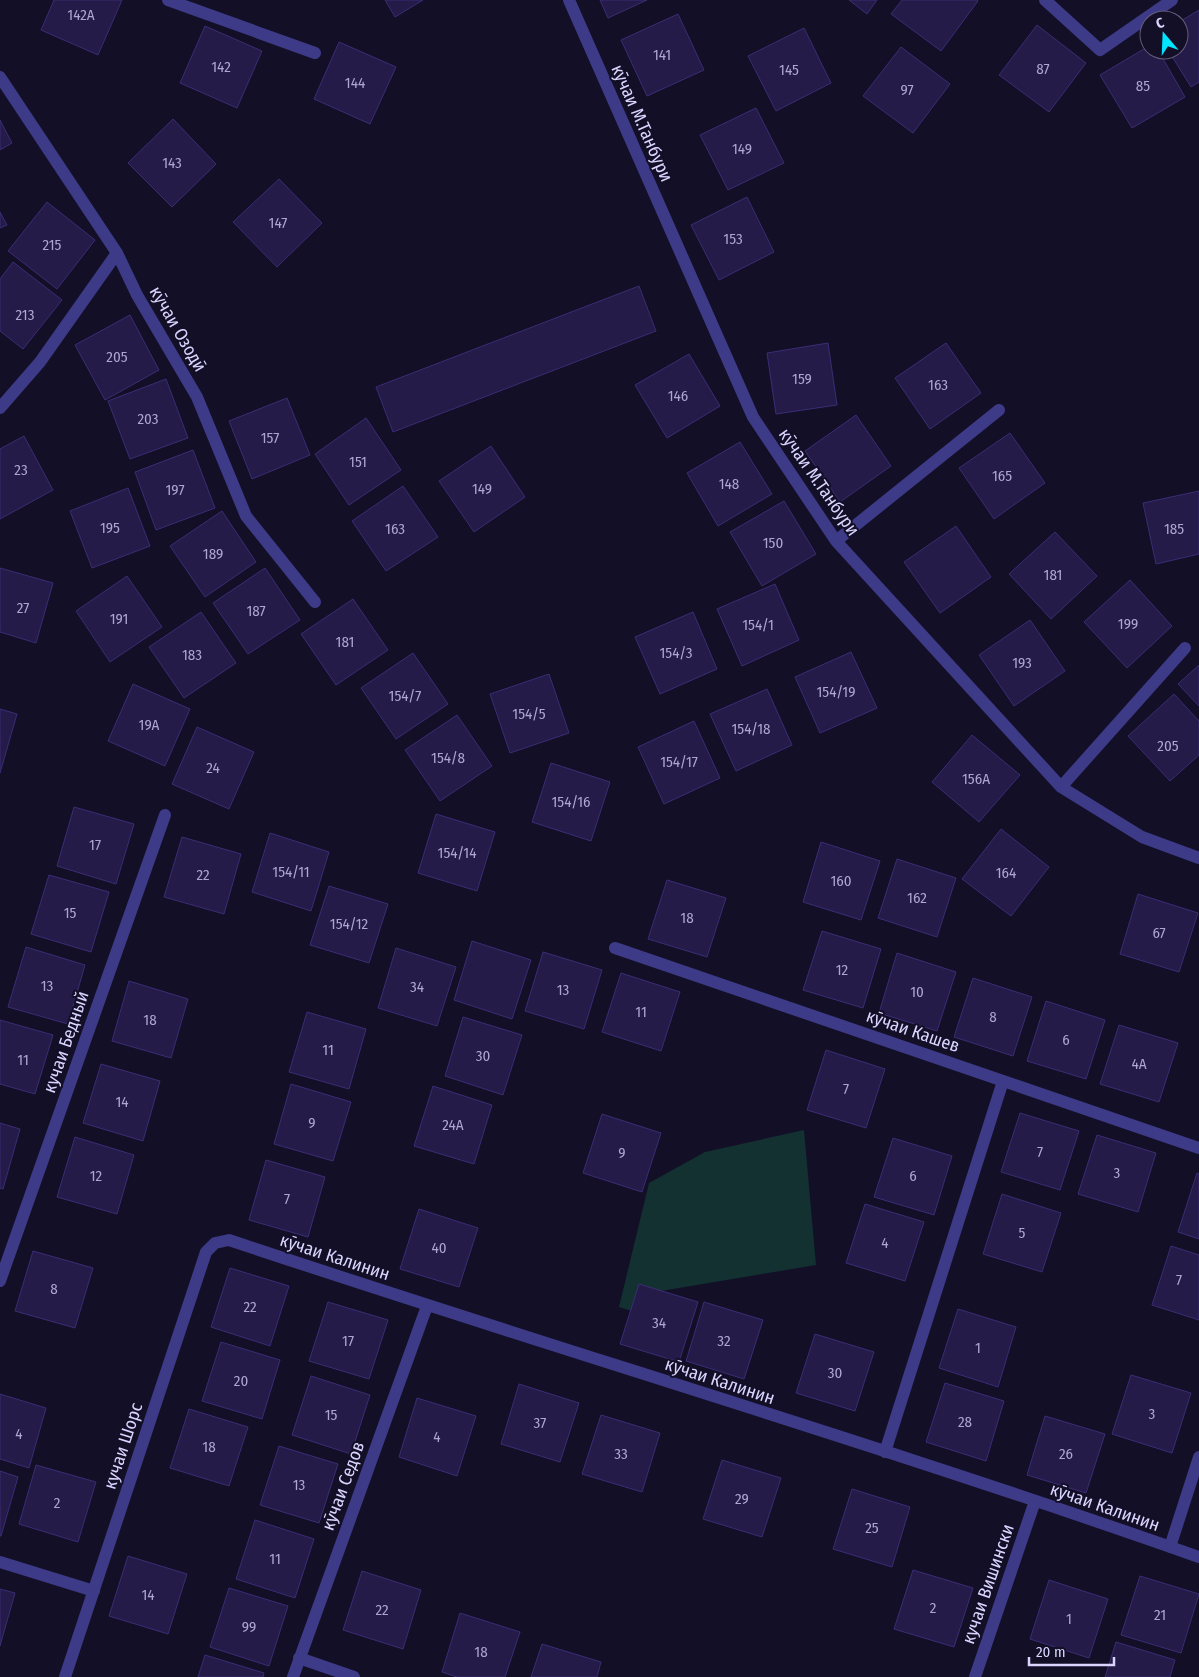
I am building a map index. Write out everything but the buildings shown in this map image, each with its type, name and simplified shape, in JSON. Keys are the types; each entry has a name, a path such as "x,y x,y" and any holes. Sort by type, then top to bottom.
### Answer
{"street":[{"path":"168,0 315,53"},
{"name":"кӯчаи М.Танбури","path":"569,0 753,417 836,541 1061,787 1142,837 1199,858"},
{"path":"1045,0 1100,50 1172,0"},
{"name":"кӯчаи Озодӣ","path":"0,77 117,253 137,295 198,398 246,516 315,602"},
{"path":"0,408 40,362 117,253"},
{"path":"836,541 999,410"},
{"path":"1061,787 1185,648"},
{"name":"кучаи Бедный","path":"0,1281 164,815"},
{"name":"кӯчаи Кашев","path":"615,948 1199,1148"},
{"path":"885,1452 1003,1081"},
{"name":"кӯчаи Калинин","path":"229,1240 427,1306 885,1452 1199,1557"},
{"name":"кучаи Шорс","path":"65,1677 206,1252 215,1243 229,1240"},
{"name":"кӯчаи Седов","path":"293,1677 427,1306"},
{"path":"1170,1547 1199,1457"},
{"name":"кучаи Вишински","path":"975,1677 1035,1502"},
{"path":"0,1562 94,1591"},
{"path":"299,1658 354,1677"}],"green space":[{"path":"804,1130 816,1265 661,1291 654,1318 619,1307 649,1183 705,1152"}]}
